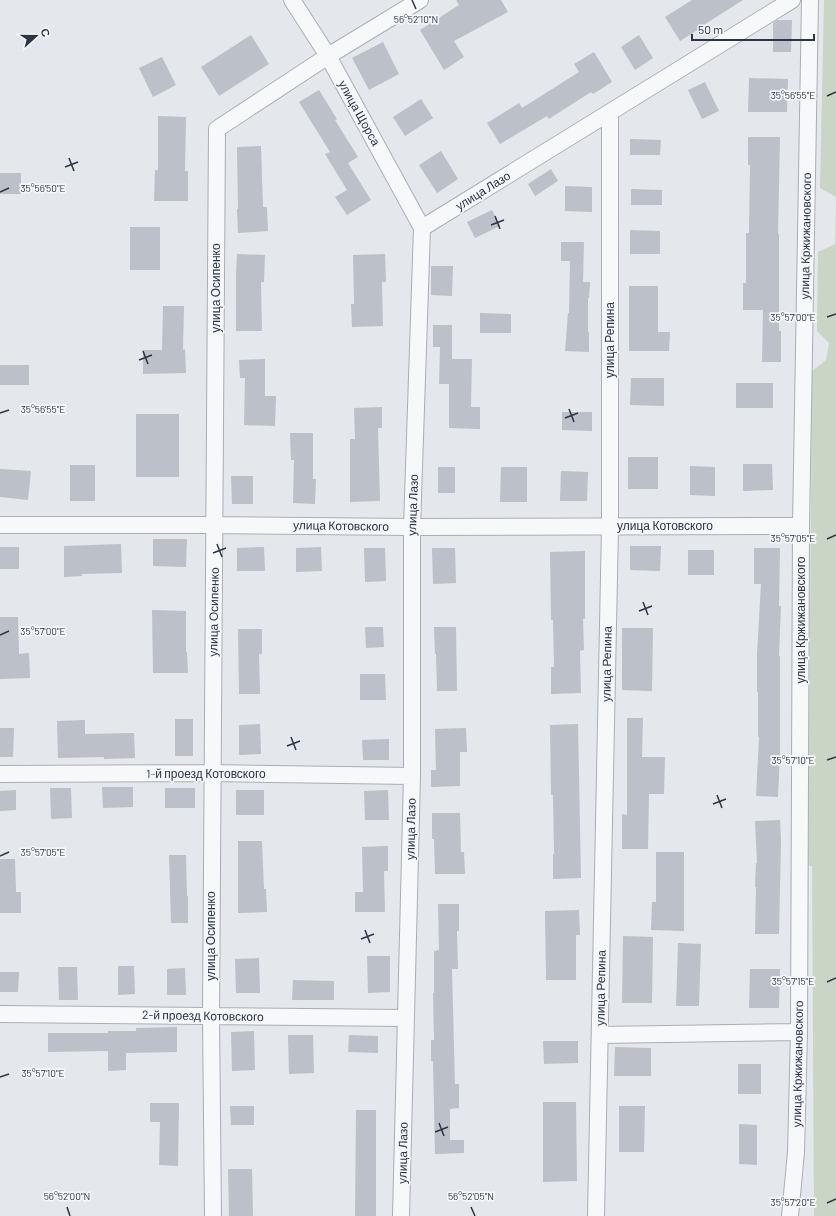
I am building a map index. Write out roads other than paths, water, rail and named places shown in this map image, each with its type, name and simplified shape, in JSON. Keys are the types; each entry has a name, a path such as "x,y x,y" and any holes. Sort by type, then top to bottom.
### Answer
{"street":[{"name":"улица Щорса","path":"292,0 328,56 422,228"},
{"name":"улица Осипенко","path":"212,1216 212,773 217,129 328,56 420,0"},
{"name":"улица Лазо","path":"401,1216 412,776 412,527 422,228 792,0"},
{"name":"улица Кржижановского","path":"790,1216 796,1152 799,1032 801,526 810,0"},
{"name":"улица Репина","path":"596,1216 610,527 610,112"},
{"name":"улица Котовского","path":"0,525 412,527 801,526"},
{"name":"1-й проезд Котовского","path":"0,774 212,773 412,776"},
{"name":"2-й проезд Котовского","path":"0,1014 406,1018"},
{"path":"600,1035 799,1032"}]}
